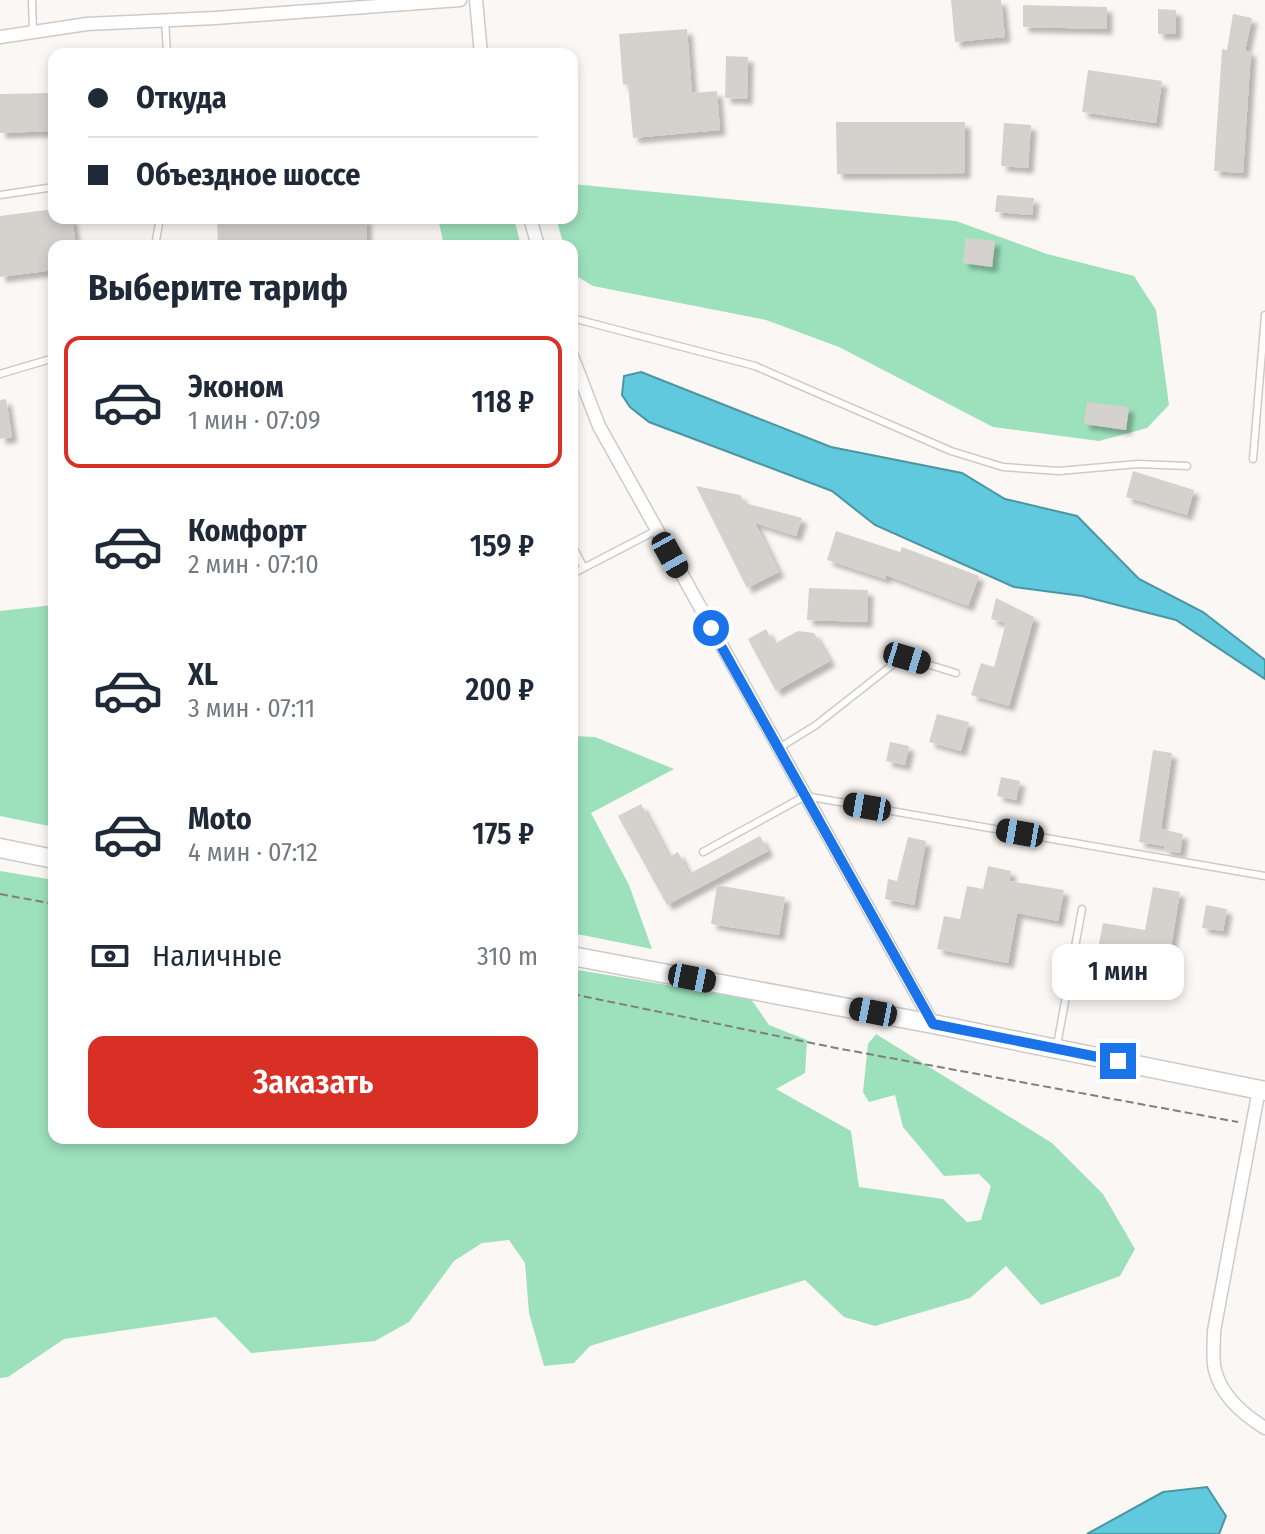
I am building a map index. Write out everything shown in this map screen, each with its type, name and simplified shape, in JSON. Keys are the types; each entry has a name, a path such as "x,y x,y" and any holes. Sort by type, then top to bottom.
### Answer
{"main road":[{"path":"0,848 48,858"},
{"path":"578,957 1262,1090"}],"street":[{"path":"0,37 87,24 460,0"},
{"path":"476,0 480,48"},
{"path":"578,372 599,426 933,1024"},
{"path":"1262,1090 1252,1124 1214,1331 1214,1368 1225,1393 1251,1419 1265,1428"}],"lane":[{"path":"32,0 33,31"},
{"path":"165,19 167,48"},
{"path":"0,195 48,188"},
{"path":"1253,459 1265,315"},
{"path":"578,320 755,366 951,451 1003,467 1059,471 1138,464 1187,466"},
{"path":"0,374 48,360"},
{"path":"578,571 657,530"},
{"path":"578,556 584,568"},
{"path":"778,749 816,725 896,662 907,658 956,673"},
{"path":"703,852 805,796 1265,876"},
{"path":"1056,1048 1082,909"}],"path":[{"path":"0,894 48,903"},
{"path":"578,995 851,1051 1252,1124"}],"green space":[{"path":"578,185 956,221 1047,254 1134,276 1156,310 1169,405 1147,428 1099,441 993,427 839,347 766,320 593,286 578,277 578,240 562,240 558,224 578,224"},
{"path":"439,224 516,224 520,240 443,240"},
{"path":"48,606 48,826 0,816 0,611"},
{"path":"578,736 595,737 674,769 591,813 629,885 652,949 578,934"},
{"path":"0,871 48,879 48,1144 578,1144 578,970 751,999 769,1025 807,1040 805,1073 776,1089 851,1131 859,1187 943,1199 967,1222 981,1220 991,1186 979,1174 944,1176 903,1127 895,1095 869,1102 863,1092 868,1044 876,1034 1052,1143 1103,1194 1135,1249 1120,1276 1041,1305 1006,1266 970,1298 875,1326 844,1317 805,1280 590,1346 574,1363 544,1366 529,1313 525,1263 509,1240 482,1243 454,1261 409,1322 375,1341 251,1353 216,1317 64,1339 8,1377 0,1378"}],"water":[{"path":"641,372 831,447 962,473 1005,499 1077,516 1139,579 1203,612 1265,660 1265,679 1176,620 1082,596 1014,587 875,525 832,491 649,422 630,407 622,395 624,376"},
{"path":"1207,1487 1226,1516 1219,1534 1087,1534 1163,1492"}],"building":[{"path":"951,0 1001,0 1005,37 955,42"},
{"path":"1023,5 1107,7 1107,29 1023,27"},
{"path":"1158,9 1176,10 1176,34 1158,34"},
{"path":"1233,14 1252,18 1245,51 1251,51 1243,173 1214,171 1222,49 1227,50"},
{"path":"687,29 692,93 717,91 720,130 633,138 628,84 623,85 619,34"},
{"path":"726,56 748,57 747,99 725,98"},
{"path":"1088,70 1162,81 1156,123 1082,112"},
{"path":"48,93 48,131 0,133 0,94"},
{"path":"836,122 965,122 965,173 837,174"},
{"path":"1004,123 1031,125 1028,168 1001,166"},
{"path":"997,195 1034,198 1032,215 995,212"},
{"path":"48,210 48,224 73,224 75,240 48,240 48,271 0,277 0,216"},
{"path":"217,224 366,224 367,240 218,240"},
{"path":"966,238 995,241 992,267 963,263"},
{"path":"6,399 12,437 0,439 0,400"},
{"path":"1087,402 1129,407 1126,430 1084,424"},
{"path":"1133,471 1194,490 1187,515 1126,497"},
{"path":"696,486 740,495 745,503 802,518 796,536 755,523 779,572 747,588"},
{"path":"836,531 900,552 902,547 979,576 968,606 886,575 885,579 827,560"},
{"path":"809,588 868,590 867,622 807,620"},
{"path":"996,598 1034,617 1009,706 971,695 981,663 994,667 1006,623 991,619"},
{"path":"766,629 774,644 798,631 814,633 830,661 776,691 748,639"},
{"path":"937,714 969,722 961,751 929,742"},
{"path":"890,742 909,746 905,765 886,761"},
{"path":"1153,750 1172,753 1161,829 1183,834 1180,853 1164,850 1165,846 1139,842"},
{"path":"1001,777 1020,781 1016,800 997,796"},
{"path":"641,804 669,857 678,852 689,874 760,836 768,851 667,905 618,816"},
{"path":"908,837 926,841 914,905 885,899 888,879 897,881"},
{"path":"988,866 1011,871 1009,881 1064,890 1058,921 1017,913 1008,963 937,949 944,916 960,919 967,886 983,889"},
{"path":"717,885 785,897 779,935 711,924"},
{"path":"1153,887 1180,892 1170,953 1134,946 1132,954 1098,948 1103,923 1145,930"},
{"path":"1206,905 1227,909 1223,931 1202,928"}],"route":[{"path":"711,628 933,1024 1118,1061"}]}
